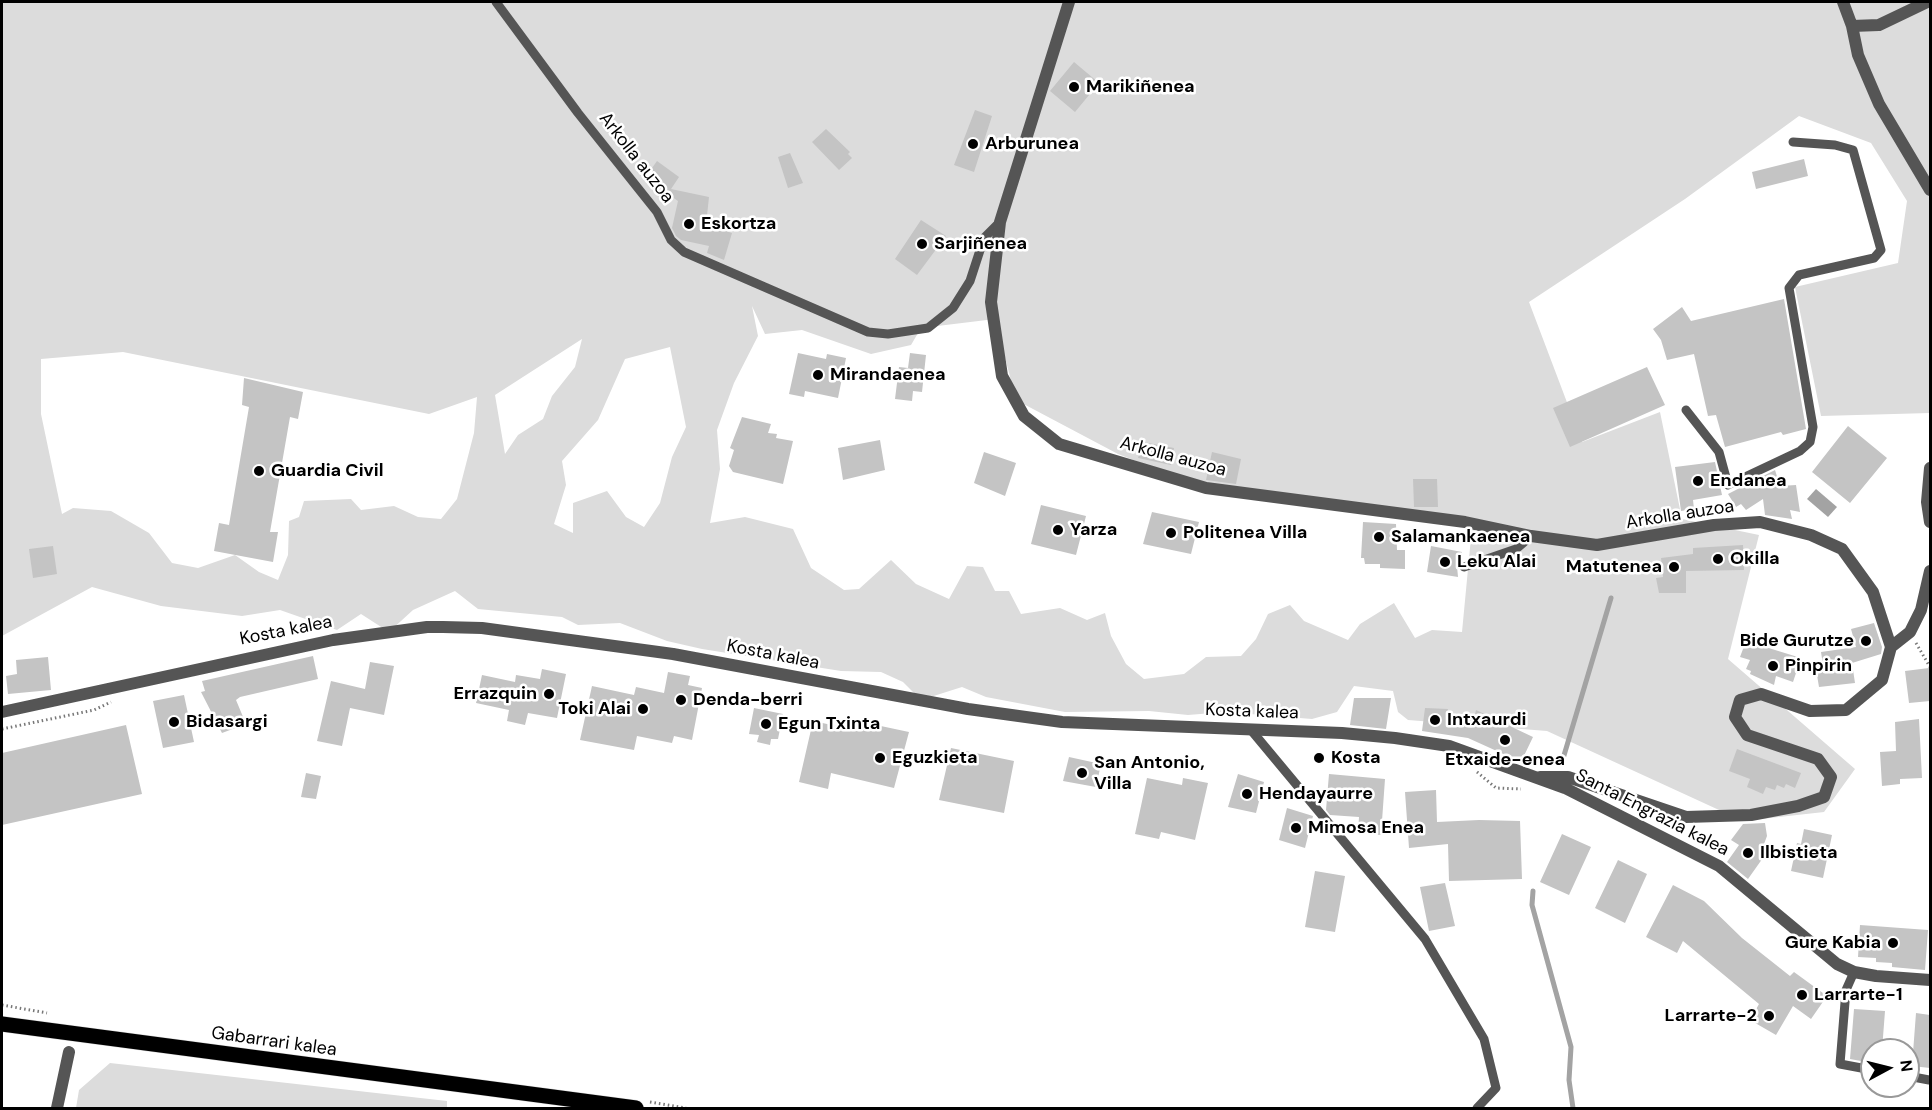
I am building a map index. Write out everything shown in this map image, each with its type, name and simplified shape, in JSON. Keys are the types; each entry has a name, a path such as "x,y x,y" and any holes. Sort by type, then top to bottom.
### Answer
{"main road":[{"name":"Gabarrari kalea","path":"2,1024 541,1098 636,1108"},
{"name":"Gabarrari kalea","path":"541,1098 591,1108"}],"street":[{"name":"Arkolla auzoa","path":"1069,2 1000,222 991,302 1002,376 1024,416 1059,444 1206,488 1465,522 1531,537 1597,545 1713,525 1760,522 1811,535 1842,549 1873,592 1891,647"},
{"path":"1843,2 1852,26 1858,56 1879,104 1930,190"},
{"path":"1852,26 1879,25 1927,2"},
{"path":"1930,468 1927,502 1930,522"},
{"path":"1540,777 1568,777 1686,817 1751,816 1798,806 1824,797 1831,777 1818,759 1747,735 1735,717 1740,700 1761,694 1810,711 1846,710 1882,680 1891,647 1910,632 1921,610 1930,571"},
{"name":"Kosta kalea","path":"2,712 290,648 427,627 482,628 661,652 968,709 1062,722 1342,733 1449,746 1540,777"},
{"name":"Santa Engrazia kalea","path":"1540,777 1705,857 1837,964 1854,972 1930,980"},
{"path":"57,1108 69,1052"}],"lane":[{"name":"Arkolla auzoa","path":"496,2 578,113 657,212 671,240 684,252 868,332 888,334 928,328 953,308 970,281 984,238 1000,222"},
{"path":"1686,410 1719,452 1728,485 1790,456 1810,442 1813,428 1789,288 1799,275 1874,258 1881,250 1853,150 1835,145 1793,142"},
{"path":"1464,567 1516,549 1531,537"},
{"path":"1251,730 1425,939 1484,1039 1496,1088 1477,1108"},
{"path":"1854,972 1846,990 1840,1064 1860,1068"},
{"path":"1920,1078 1929,1080"}],"path":[{"path":"1910,632 1930,667"},
{"path":"1471,766 1496,788 1525,789"}],"shaded area":[{"path":"2,2 1930,2 1930,413 1821,416 1795,287 1898,263 1907,201 1871,143 1799,116 1685,199 1529,302 1582,442 1660,412 1682,519 1759,535 1728,659 1855,769 1824,812 1743,821 1547,731 1408,720 1398,712 1393,691 1354,686 1337,712 1312,719 1225,712 1188,715 1149,711 1065,712 986,697 962,687 921,700 903,682 881,672 841,671 702,649 667,641 620,623 578,625 562,617 478,609 455,591 413,610 389,632 361,614 337,630 280,610 242,616 161,606 92,587 2,636","holes":["752,306 765,334 802,330 871,354 911,345 921,328 995,319 1016,400 1118,454 1205,488 1472,527 1462,632 1432,630 1415,638 1394,603 1360,624 1348,640 1304,621 1290,605 1268,614 1256,639 1241,656 1206,657 1184,674 1144,679 1126,664 1111,636 1105,613 1087,620 1060,608 1021,614 1009,591 995,591 983,567 967,566 949,599 916,584 891,560 859,589 844,590 811,568 793,529 745,517 710,523 720,469 717,430 734,383 758,336","582,339 575,367 552,396 543,419 518,435 505,454 495,395","670,347 686,427 672,457 660,503 644,527 626,517 607,491 573,503 573,533 554,524 566,485 562,461 598,420 625,359","123,352 429,414 477,397 474,433 457,499 441,519 418,517 394,506 361,510 351,499 304,501 299,517 289,521 288,555 278,580 259,572 235,555 198,568 172,563 149,533 111,511 73,508 62,514 41,414 41,359"]},
{"path":"1816,489 1837,507 1828,517 1807,499"},
{"path":"110,1063 447,1101 447,1108 76,1108 79,1090"}],"building":[{"name":"Marikiñenea","path":"1074,62 1099,83 1075,112 1050,91"},
{"name":"Arburunea","path":"975,110 992,116 974,172 954,165"},
{"path":"826,129 850,152 848,154 852,158 839,170 812,142"},
{"path":"790,153 803,183 788,188 778,157"},
{"path":"1804,159 1808,176 1756,189 1752,172"},
{"path":"657,161 679,177 671,189 709,197 706,225 732,233 724,260 707,253 709,246 681,240 676,236 672,228 678,201 645,178"},
{"name":"Sarjiñenea","path":"921,220 946,236 917,275 895,259"},
{"path":"1784,299 1806,429 1783,435 1781,432 1725,447 1716,415 1708,416 1694,354 1667,360 1661,340 1653,329 1682,307 1691,321"},
{"name":"Mirandaenea","path":"798,353 826,359 827,354 846,358 838,398 805,391 804,397 789,394"},
{"path":"910,353 926,355 922,392 913,391 912,401 895,399 899,367 908,368"},
{"path":"1647,367 1665,405 1570,447 1553,408"},
{"name":"Guardia Civil","path":"244,378 303,392 298,419 290,417 270,532 278,532 273,562 214,551 219,523 229,525 249,407 242,405"},
{"path":"742,417 771,424 768,433 777,434 776,438 793,441 783,484 733,472 729,466 734,450 730,448"},
{"path":"1848,426 1887,458 1850,503 1812,472"},
{"path":"880,440 885,470 843,480 838,448"},
{"path":"1143,442 1174,448 1171,465 1138,458"},
{"path":"984,452 1016,463 1005,496 974,483"},
{"path":"1212,452 1241,459 1236,484 1206,480"},
{"name":"Endanea","path":"1715,462 1722,495 1693,500 1694,509 1681,511 1675,467"},
{"path":"1775,470 1780,486 1796,485 1800,512 1790,510 1792,519 1765,515 1763,499 1746,510 1741,504 1736,507 1728,494"},
{"path":"1413,479 1437,479 1438,507 1414,507"},
{"name":"Yarza","path":"1041,505 1086,516 1076,555 1031,544"},
{"name":"Politenea Villa","path":"1152,512 1199,522 1191,554 1143,544"},
{"name":"Salamankaenea","path":"1363,522 1396,524 1397,550 1405,550 1405,569 1380,568 1380,564 1365,564 1364,558 1361,558"},
{"path":"1743,545 1744,570 1686,571 1686,593 1659,593 1656,578 1663,577 1661,558 1693,554 1693,548"},
{"path":"53,546 57,574 33,578 29,549"},
{"name":"Leku Alai","path":"1431,546 1462,552 1457,566 1458,577 1427,572"},
{"path":"1874,623 1882,647 1881,654 1852,663 1855,683 1819,687 1815,663 1823,665 1821,652 1856,647 1851,629"},
{"name":"Pinpirin","path":"1746,641 1801,658 1793,682 1776,676 1774,685 1750,674 1751,671 1746,669 1750,660 1740,657"},
{"path":"313,656 318,679 240,697 236,700 246,724 222,733 201,692 205,691 202,681"},
{"path":"48,657 51,690 8,694 6,676 17,674 16,660"},
{"path":"370,662 394,666 384,715 350,708 342,746 317,741 331,681 365,689"},
{"path":"1929,668 1930,701 1909,703 1905,671"},
{"path":"542,669 566,674 557,718 528,713 525,725 507,721 509,710 476,703 482,675 515,682 516,675 540,679"},
{"path":"668,672 690,676 688,685 702,688 692,740 674,736 672,743 637,736 634,750 580,740 592,686 634,695 636,687 664,693"},
{"name":"Bidasargi","path":"184,695 194,742 163,748 153,701"},
{"path":"1354,698 1391,698 1386,729 1350,725"},
{"name":"Egun Txinta","path":"754,708 783,714 778,739 771,739 770,745 757,742 759,735 749,734"},
{"path":"1425,708 1448,709 1447,716 1474,719 1476,710 1533,737 1521,762 1468,738 1422,731"},
{"path":"1919,719 1922,778 1900,779 1900,784 1882,786 1880,752 1896,751 1895,722"},
{"path":"813,721 860,731 862,722 909,732 894,788 831,773 828,789 799,782"},
{"path":"126,725 142,794 2,825 2,753"},
{"path":"951,748 1014,761 1004,813 939,800"},
{"path":"1737,749 1801,773 1795,788 1786,784 1784,788 1777,785 1775,790 1766,787 1763,794 1747,787 1750,779 1729,771"},
{"name":"San Antonio, Villa","path":"1069,757 1101,764 1096,787 1063,781"},
{"path":"306,773 321,776 316,799 301,797"},
{"name":"Hendayaurre","path":"1238,774 1264,782 1256,813 1228,807"},
{"path":"1329,774 1385,779 1381,835 1358,833 1359,817 1330,815 1326,810"},
{"path":"1147,778 1182,785 1183,778 1208,783 1195,840 1161,832 1159,839 1135,834"},
{"path":"1436,790 1437,822 1520,821 1522,879 1449,881 1448,844 1409,848 1405,792"},
{"name":"Mimosa Enea","path":"1287,808 1313,816 1305,848 1279,840"},
{"name":"Ilbistieta","path":"1765,823 1767,836 1761,852 1765,855 1748,879 1727,862 1739,845 1731,840 1743,824"},
{"path":"1804,829 1832,835 1823,878 1791,871 1797,843 1801,844"},
{"path":"1562,834 1591,847 1569,895 1540,882"},
{"path":"1618,860 1647,874 1625,923 1595,908"},
{"path":"1315,871 1345,876 1335,932 1305,927"},
{"path":"1445,883 1455,926 1429,931 1420,887"},
{"path":"1673,885 1704,901 1742,938 1790,976 1794,972 1827,996 1811,1019 1793,1006 1776,1035 1750,1020 1759,1004 1683,941 1677,953 1646,937"},
{"name":"Gure Kabia","path":"1860,925 1928,930 1925,970 1892,967 1892,963 1876,962 1876,958 1858,957"},
{"path":"1854,1009 1885,1011 1883,1038 1860,1038 1860,1061 1850,1059"},
{"path":"1916,1013 1930,1015 1930,1068 1920,1067 1920,1038 1914,1038"}],"waterway":[{"path":"1562,762 1611,598"},
{"path":"1533,891 1532,905 1571,1047 1569,1080 1573,1108"}],"place":[{"name":"Marikiñenea","path":"1074,87"},
{"name":"Arburunea","path":"973,144"},
{"name":"Eskortza","path":"689,224"},
{"name":"Sarjiñenea","path":"922,244"},
{"name":"Mirandaenea","path":"818,375"},
{"name":"Guardia Civil","path":"259,471"},
{"name":"Endanea","path":"1698,481"},
{"name":"Yarza","path":"1058,530"},
{"name":"Politenea Villa","path":"1171,533"},
{"name":"Salamankaenea","path":"1379,537"},
{"name":"Okilla","path":"1718,559"},
{"name":"Leku Alai","path":"1445,562"},
{"name":"Matutenea","path":"1674,567"},
{"name":"Bide Gurutze","path":"1866,641"},
{"name":"Pinpirin","path":"1773,666"},
{"name":"Errazquin","path":"549,694"},
{"name":"Denda-berri","path":"681,700"},
{"name":"Toki Alai","path":"643,709"},
{"name":"Intxaurdi","path":"1435,720"},
{"name":"Bidasargi","path":"174,722"},
{"name":"Egun Txinta","path":"766,724"},
{"name":"Etxaide-enea","path":"1505,740"},
{"name":"Eguzkieta","path":"880,758"},
{"name":"Kosta","path":"1319,758"},
{"name":"San Antonio, Villa","path":"1082,773"},
{"name":"Hendayaurre","path":"1247,794"},
{"name":"Mimosa Enea","path":"1296,828"},
{"name":"Ilbistieta","path":"1748,853"},
{"name":"Gure Kabia","path":"1893,943"},
{"name":"Larrarte-1","path":"1802,995"},
{"name":"Larrarte-2","path":"1769,1016"}]}
